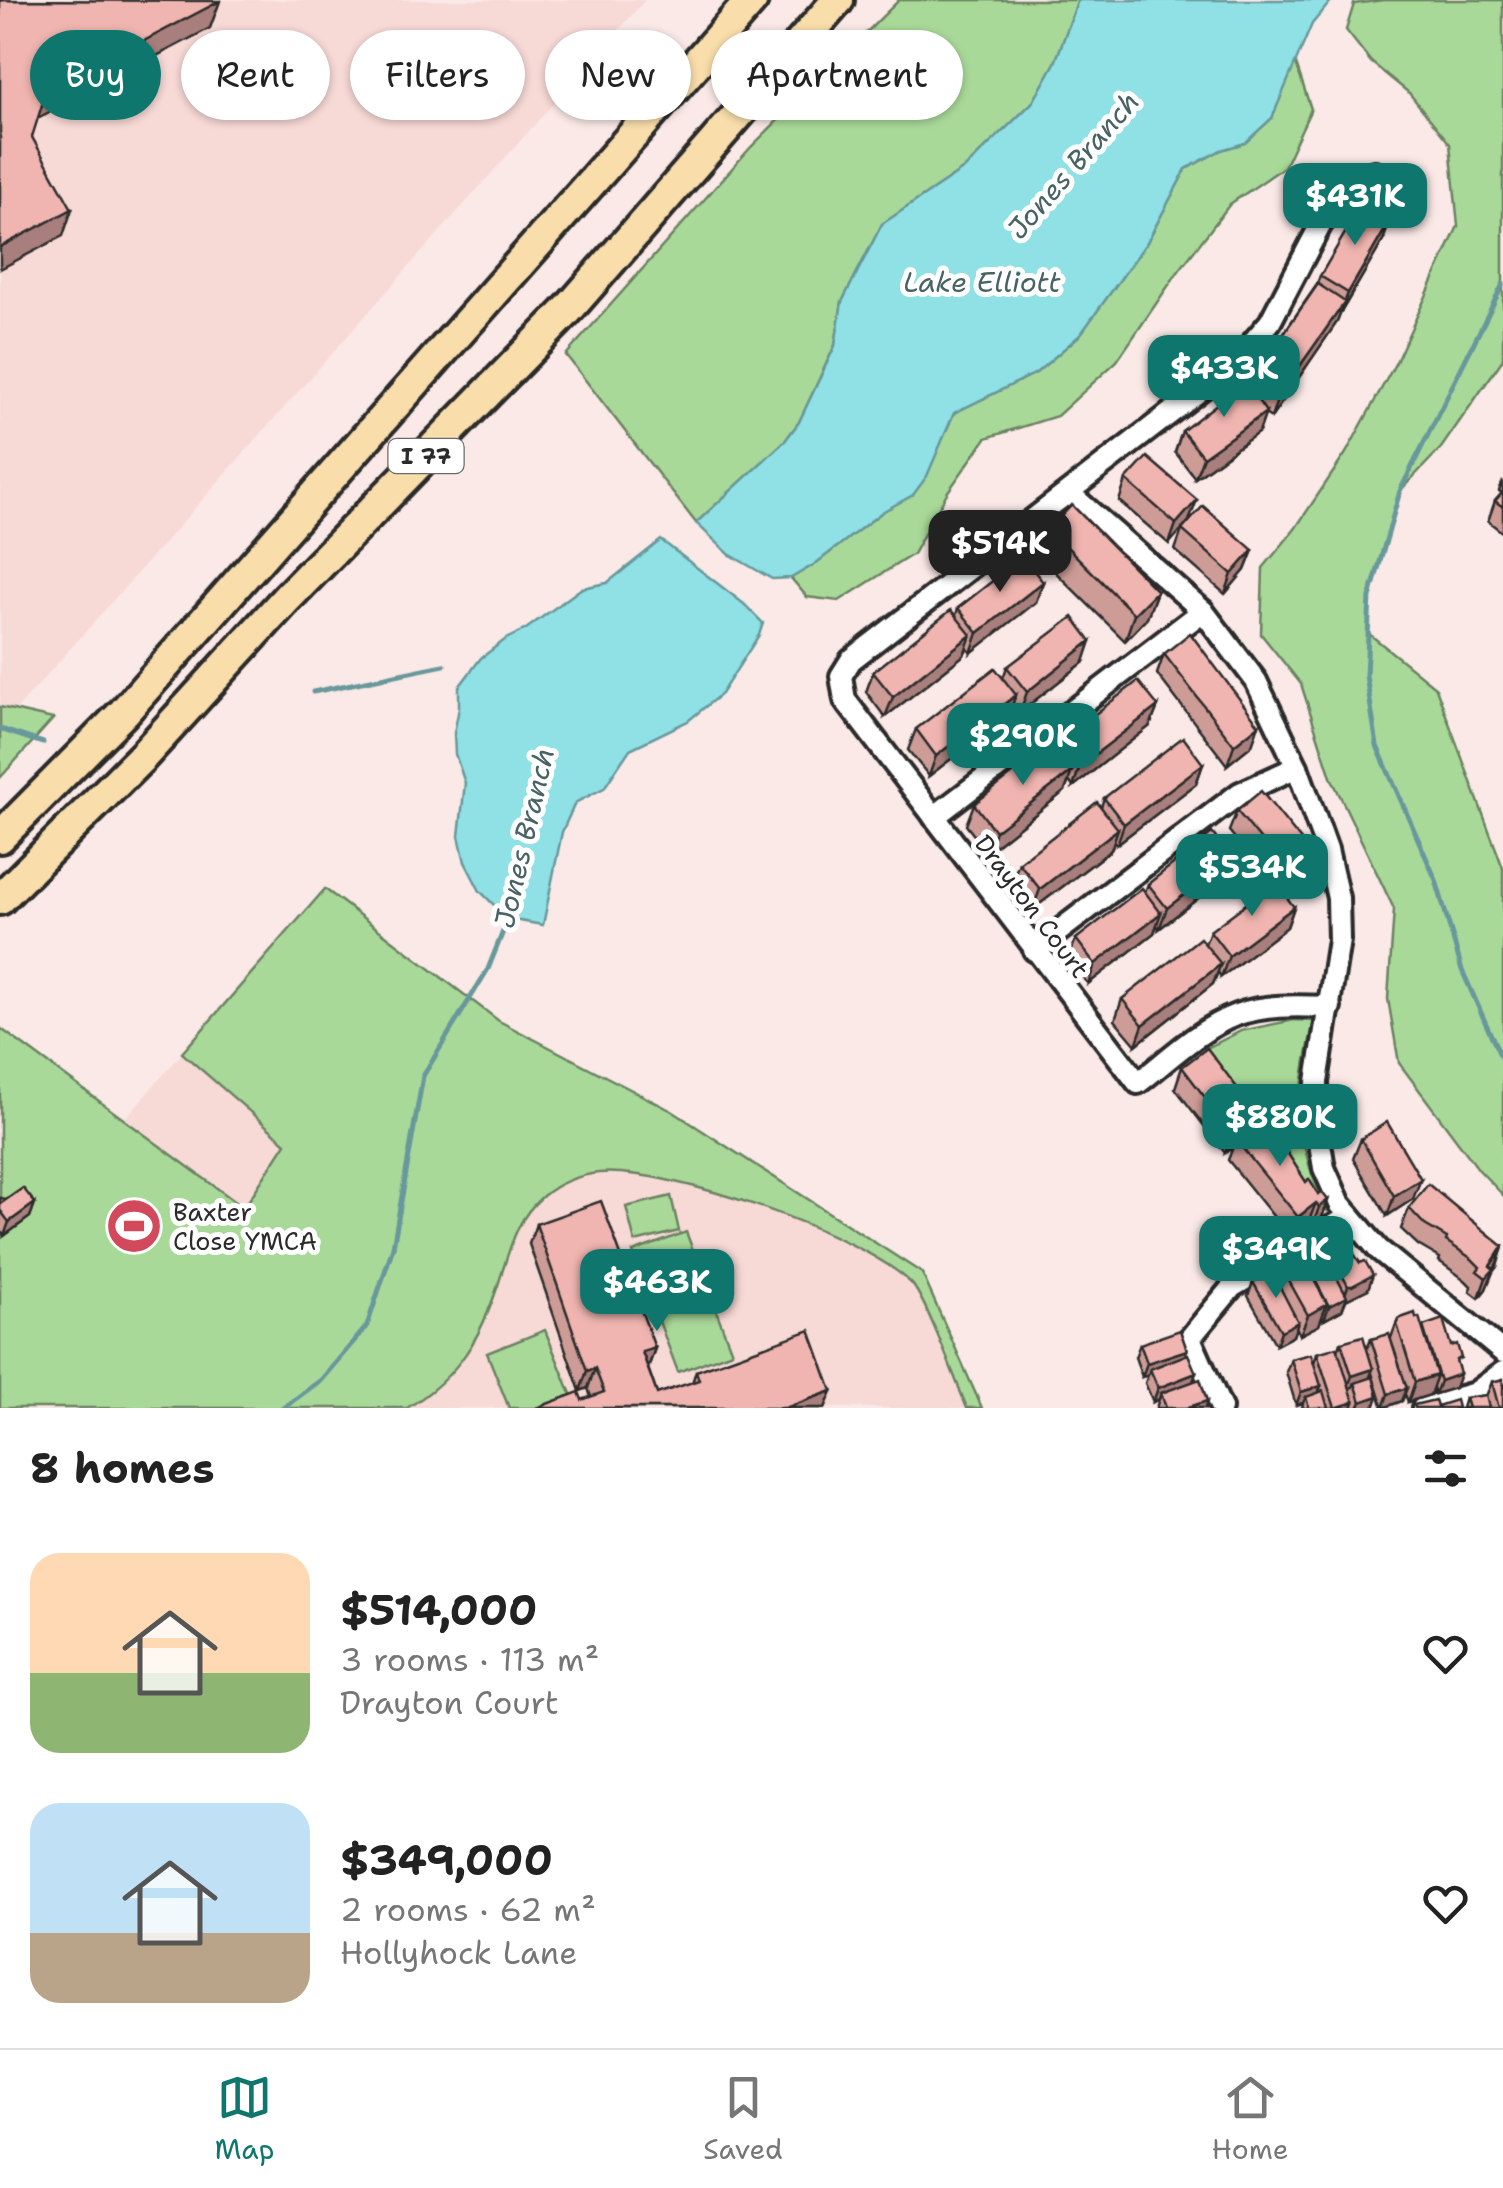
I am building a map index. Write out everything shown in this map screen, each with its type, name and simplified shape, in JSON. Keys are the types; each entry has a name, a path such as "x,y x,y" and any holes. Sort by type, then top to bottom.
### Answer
{"highway":[{"name":"I 77","path":"0,837 124,712 752,0"},
{"name":"I 77","path":"0,899 143,756 286,598 566,312 838,0"}],"street":[{"name":"Drayton Court","path":"1330,1007 1289,1006 1238,1014 1210,1028 1138,1083 845,700 841,676 852,660 1234,364 1270,322 1321,224 1344,196 1374,172"},
{"path":"1069,493 1204,611 1256,681 1296,767 1327,850 1338,898 1339,940 1317,1082 1324,1168 1340,1204 1378,1249 1503,1352"},
{"path":"934,817 1204,611"},
{"path":"1034,950 1240,792 1296,767"},
{"path":"1220,1408 1190,1338 1232,1287 1350,1216"},
{"path":"1423,1408 1475,1394 1503,1372"}],"shaded area":[{"path":"0,0 645,0 618,30 545,30 545,113 0,728"},
{"path":"325,889 499,1021 672,1111 922,1273 981,1408 171,1408 291,1243 123,1121"}],"green space":[{"path":"899,0 1078,0 1055,63 1033,102 964,169 882,224 842,302 835,345 799,422 785,441 696,523 566,355 778,120 963,120 963,30 869,30"},
{"path":"1383,0 1503,0 1503,359 1441,448 1400,491 1370,597 1368,633 1436,688 1503,868 1503,1195 1479,1170 1399,1063 1388,999 1394,909 1331,777 1301,684 1261,634 1263,568 1295,529 1346,453 1396,362 1458,226 1450,144 1409,93 1371,62 1346,30 1354,4"},
{"path":"1295,61 1311,109 1284,167 1230,204 1117,361 1057,416 986,438 947,493 913,554 839,601 807,597 791,578 913,494 954,413 1036,373 1080,335 1147,242 1186,169 1221,150 1245,143 1272,118"},
{"path":"0,707 53,719 0,778"},
{"path":"325,889 499,1021 672,1111 922,1273 982,1408 967,1408 917,1291 886,1264 809,1225 715,1192 630,1174 599,1173 562,1184 534,1205 515,1236 492,1302 465,1354 440,1383 407,1408 0,1408 0,1028 244,1208 286,1143 182,1053"},
{"path":"1294,1020 1314,1021 1304,1073 1301,1118 1308,1162 1328,1212 1205,1049 1241,1031"},
{"path":"671,1196 679,1231 635,1242 626,1207"},
{"path":"686,1232 732,1352 678,1372 633,1252"},
{"path":"545,1330 574,1401 558,1408 509,1408 487,1353"}],"water":[{"name":"Lake Elliott","path":"1078,0 1332,0 1312,24 1272,118 1245,143 1221,150 1186,169 1147,242 1080,335 1036,373 954,413 927,476 913,495 882,512 815,564 791,578 772,579 729,554 696,523 785,441 799,422 835,346 842,302 882,224 964,169 1033,102 1055,63"},
{"path":"661,540 744,604 763,623 759,635 721,694 688,721 630,749 604,788 575,803 562,832 543,925 508,919 480,891 465,862 459,836 465,783 455,754 459,687 481,658 506,639 582,588 607,583"}],"building":[{"path":"0,0 220,1 161,32 30,30 30,120 37,120 32,137 72,209 0,247"},
{"path":"1362,204 1390,221 1348,293 1320,276"},
{"path":"1318,284 1345,302 1278,397 1252,379"},
{"path":"1245,382 1266,412 1203,457 1182,431"},
{"path":"1147,457 1197,500 1176,524 1126,480"},
{"path":"1072,505 1157,591 1134,614 1049,529"},
{"path":"1203,506 1253,550 1232,574 1182,530"},
{"path":"1023,557 1043,582 978,633 958,608"},
{"path":"951,610 971,635 893,697 873,672"},
{"path":"1073,617 1091,641 1027,692 1007,667"},
{"path":"1190,633 1259,725 1234,745 1164,654"},
{"path":"995,668 1016,695 936,756 916,729"},
{"path":"1138,681 1158,706 1080,766 1060,741"},
{"path":"1183,737 1203,764 1124,824 1104,798"},
{"path":"1052,744 1072,771 995,831 974,804"},
{"path":"1261,791 1303,843 1278,861 1237,811"},
{"path":"1097,802 1118,829 1040,889 1019,863"},
{"path":"1212,833 1232,858 1167,908 1148,884"},
{"path":"1275,882 1294,907 1229,956 1210,931"},
{"path":"1142,888 1161,913 1095,964 1076,939"},
{"path":"1200,938 1221,964 1143,1025 1122,999"},
{"path":"1207,1048 1257,1114 1232,1133 1182,1067"},
{"path":"1260,1121 1283,1146 1306,1182 1309,1179 1318,1194 1321,1191 1328,1200 1319,1207 1316,1203 1298,1217 1236,1140"},
{"path":"1387,1122 1421,1179 1394,1196 1361,1139"},
{"path":"1428,1184 1503,1246 1486,1278 1477,1271 1480,1267 1472,1259 1425,1225 1409,1208"},
{"path":"23,1188 35,1203 9,1222 0,1204"},
{"path":"601,1201 655,1348 642,1352 657,1394 699,1380 696,1371 810,1330 832,1391 785,1408 536,1408 579,1392 582,1400 604,1392 595,1368 587,1371 536,1224"},
{"path":"1341,1234 1373,1275 1352,1286 1348,1286 1325,1243"},
{"path":"1320,1246 1347,1297 1329,1306 1302,1256"},
{"path":"1299,1252 1327,1304 1308,1315 1279,1263"},
{"path":"1272,1272 1298,1322 1281,1331 1253,1282"},
{"path":"1415,1313 1437,1375 1415,1382 1397,1324 1398,1319"},
{"path":"1443,1319 1451,1346 1457,1344 1461,1358 1456,1360 1460,1374 1440,1381 1423,1326"},
{"path":"1180,1330 1187,1350 1147,1363 1140,1344"},
{"path":"1389,1334 1407,1388 1388,1394 1371,1339"},
{"path":"1363,1336 1373,1369 1352,1376 1341,1342"},
{"path":"1337,1347 1354,1402 1335,1408 1317,1353"},
{"path":"1188,1354 1196,1373 1158,1388 1150,1369"},
{"path":"1311,1354 1321,1386 1301,1392 1291,1359"},
{"path":"1373,1377 1378,1396 1361,1402 1355,1383"},
{"path":"1200,1379 1207,1401 1186,1408 1166,1408 1161,1393"},
{"path":"1503,1379 1503,1408 1499,1408 1492,1382"},
{"path":"1323,1391 1328,1408 1309,1408 1306,1397"},
{"path":"1486,1395 1489,1408 1468,1408 1465,1398"},
{"path":"1435,1400 1438,1408 1414,1405"},
{"path":"1456,1400 1458,1408 1437,1406"}],"waterway":[{"path":"1503,284 1400,491 1370,597 1366,675 1377,746 1436,880 1462,970 1503,1062"},
{"path":"313,692 444,665"},
{"path":"0,729 43,743"},
{"name":"Jones Branch","path":"283,1408 321,1380 367,1326 393,1247 423,1076 488,969 508,919"}],"place":[{"name":"Baxter Close YMCA","path":"134,1226"}]}
